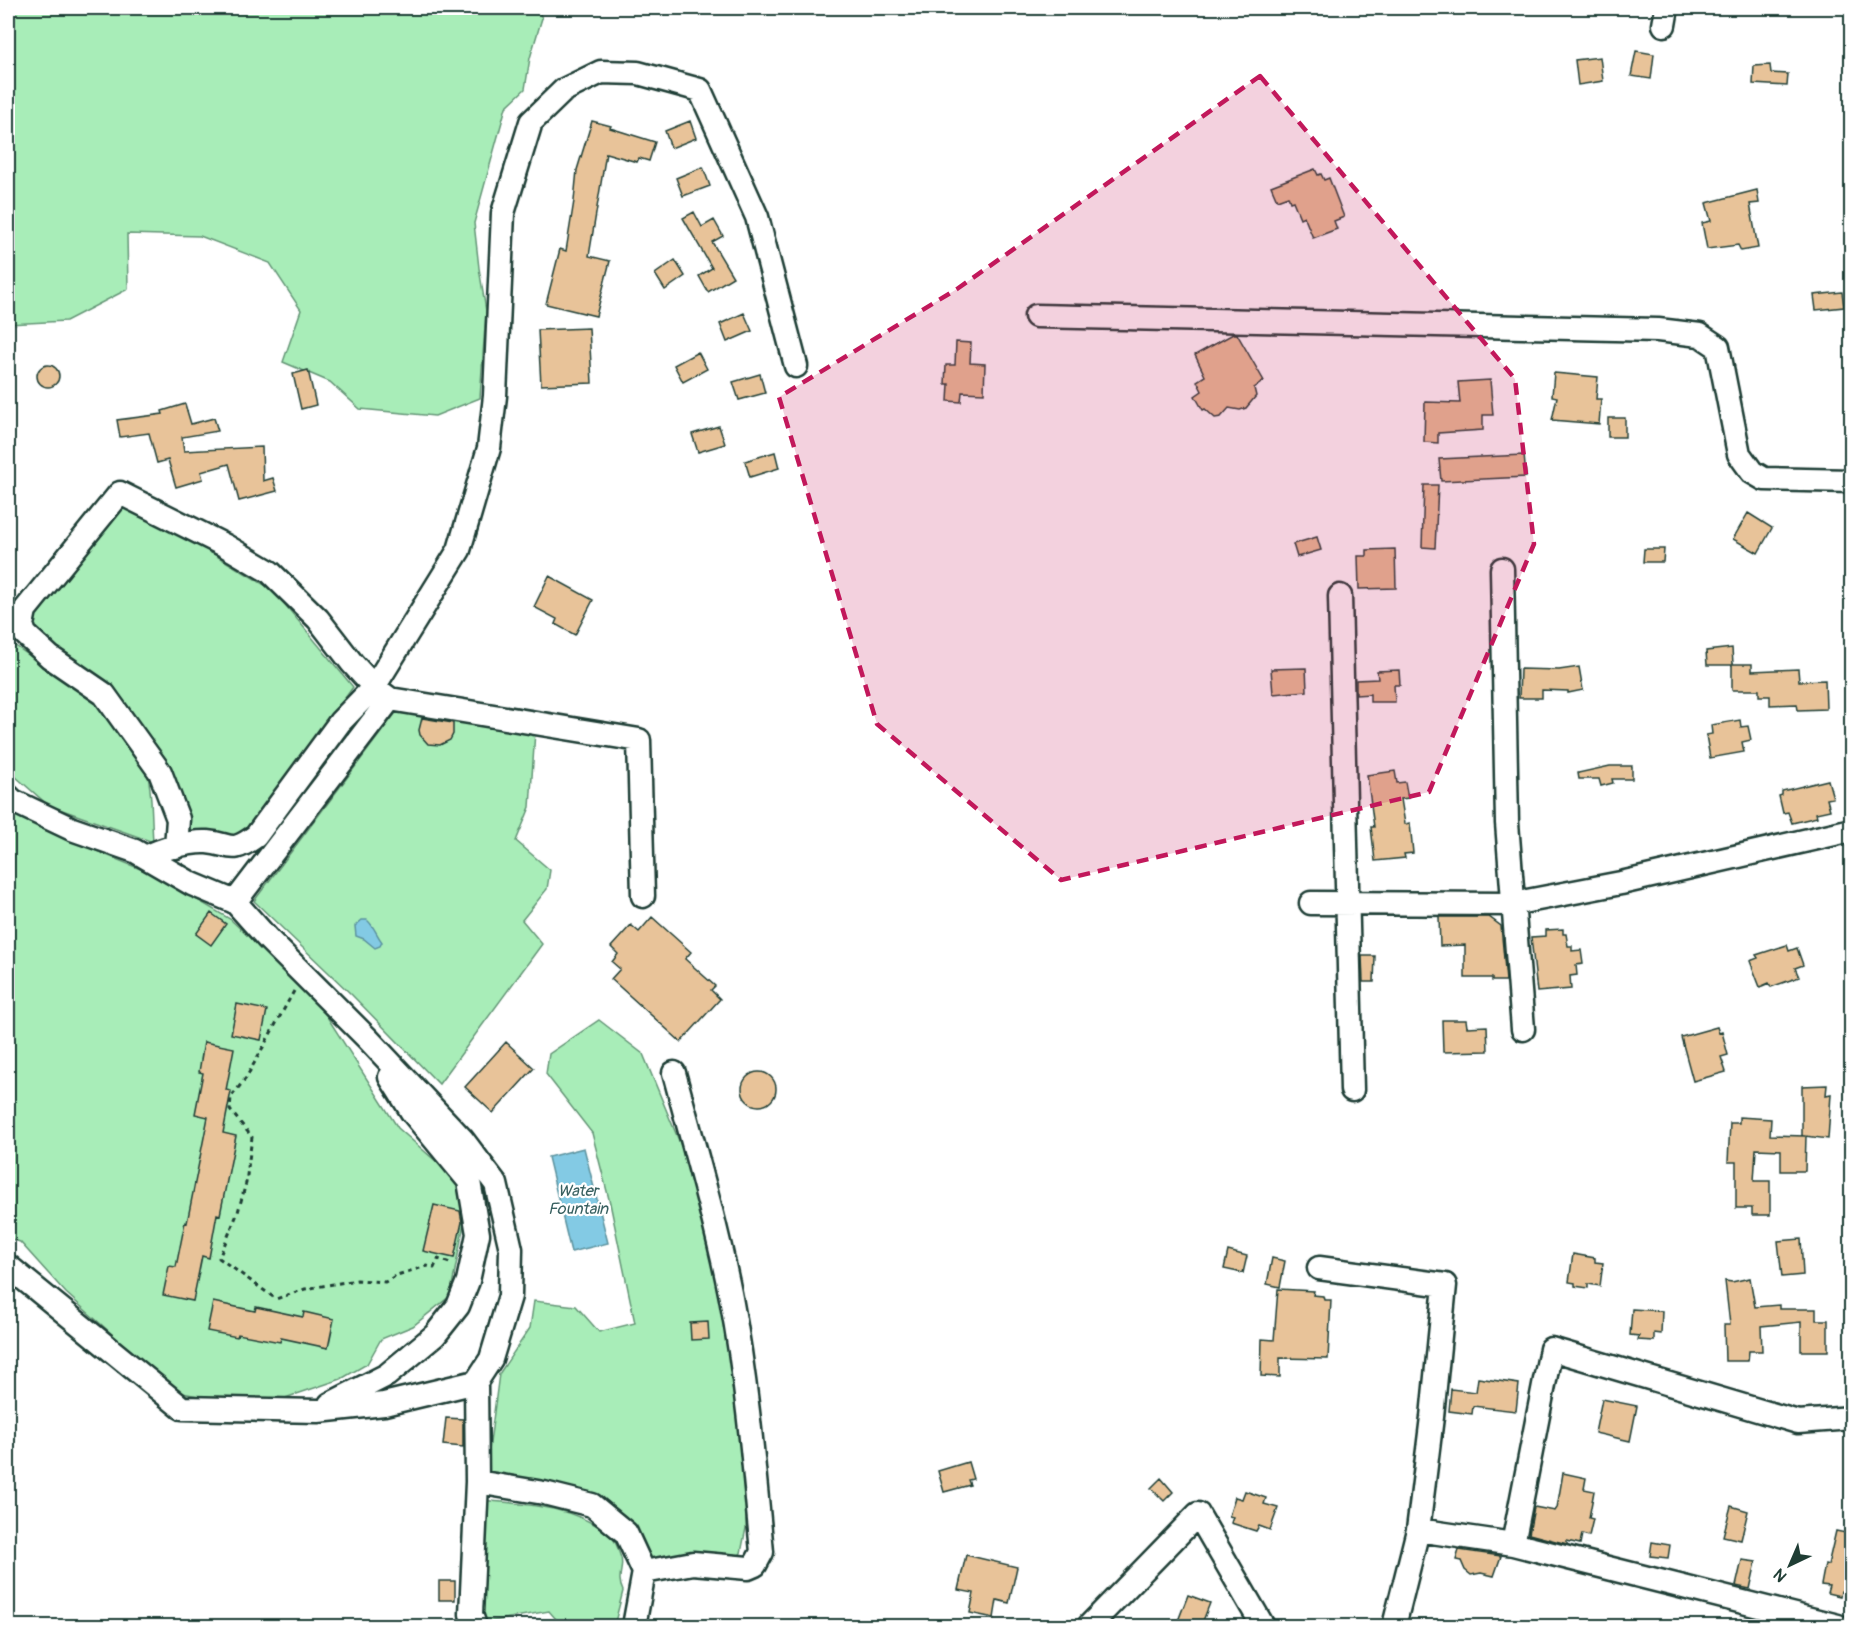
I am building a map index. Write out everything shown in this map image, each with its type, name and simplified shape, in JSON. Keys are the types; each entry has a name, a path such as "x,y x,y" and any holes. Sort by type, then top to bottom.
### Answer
{"street":[{"path":"235,902 382,693 459,550 489,448 495,396 503,213 531,122 564,90 601,72 638,73 700,90 757,217 796,366"},
{"path":"1036,316 1658,330 1700,334 1718,346 1739,454 1752,472 1764,479 1851,481"},
{"path":"176,847 177,819 160,772 104,694 51,657 25,634 22,625 25,610 120,493 226,546 270,572 318,619 352,663 382,693 639,740 643,896"},
{"path":"1502,568 1507,823 1523,1029"},
{"path":"1340,596 1352,1090"},
{"path":"146,857 164,849 207,842 230,848 245,844 256,836 340,722 382,693"},
{"path":"8,796 13,801 72,829 135,850 192,884 235,902 462,1139 496,1184 511,1249 510,1296 491,1359 476,1382 477,1482 471,1614 475,1626"},
{"path":"1311,903 1512,904 1851,830"},
{"path":"318,1411 387,1375 435,1335 458,1306 468,1281 478,1234 469,1181 412,1112 368,1039"},
{"path":"644,1572 693,1563 748,1568 755,1565 762,1552 745,1386 731,1299 708,1197 674,1073"},
{"path":"8,1266 182,1408 318,1411 384,1404 476,1382"},
{"path":"1319,1268 1445,1285 1418,1530 1394,1626"},
{"path":"1513,1544 1551,1349 1798,1422 1851,1418"},
{"path":"477,1482 544,1492 591,1505 626,1533 644,1572 634,1626"},
{"path":"1089,1626 1197,1514 1263,1626"},
{"path":"1418,1530 1513,1544 1838,1626"}],"path":[{"path":"303,974 246,1078 231,1098 230,1110 252,1137 246,1183 238,1212 219,1258 276,1299 305,1289 357,1280 385,1282 397,1275 427,1266 434,1268 438,1259 464,1268 468,1281"}],"highlighted area":[{"path":"1260,76 1515,379 1534,544 1429,792 1061,880 877,724 779,397 957,289"}],"green space":[{"path":"8,8 537,8 542,18 530,58 525,89 506,107 474,223 486,311 480,398 435,416 360,409 330,382 283,362 301,310 270,263 200,236 127,234 128,289 66,321 8,324"},
{"path":"109,500 202,547 273,590 353,687 243,841 190,832 159,752 35,638 28,618"},
{"path":"8,641 83,693 120,725 134,741 146,766 148,776 153,842 48,805 8,770"},
{"path":"398,710 535,731 530,807 516,841 550,870 547,889 522,920 542,944 439,1084 352,995 254,901"},
{"path":"8,806 65,838 155,875 230,919 317,1001 398,1128 455,1178 468,1203 450,1296 413,1326 381,1339 367,1364 341,1379 282,1399 230,1402 177,1392 66,1293 20,1242 8,1238"},
{"path":"599,1020 643,1054 699,1189 743,1390 746,1528 741,1553 732,1564 640,1558 628,1520 594,1501 486,1474 499,1374 530,1328 534,1301 576,1306 599,1332 635,1323 610,1203 592,1133 546,1074 549,1054"},
{"path":"479,1500 530,1505 563,1512 595,1524 609,1534 622,1559 620,1580 623,1591 614,1626 562,1626 549,1611 465,1626"}],"water":[{"path":"362,920 367,920 371,925 382,942 380,946 375,948 356,936 355,926"},
{"name":"Water Fountain","path":"584,1148 608,1243 571,1252 548,1157"}],"building":[{"path":"1636,51 1654,54 1651,79 1631,76"},
{"path":"1600,57 1603,81 1578,85 1575,60"},
{"path":"1770,65 1771,73 1788,74 1787,86 1753,84 1754,66"},
{"path":"592,121 655,142 649,161 639,158 637,162 606,153 589,256 610,261 596,316 546,304 560,249 566,251 577,170"},
{"path":"690,121 696,138 671,148 665,131"},
{"path":"703,167 710,186 683,196 676,178"},
{"path":"1315,169 1324,180 1329,178 1344,217 1334,221 1337,229 1313,238 1304,216 1300,218 1293,201 1290,202 1288,196 1277,200 1271,186"},
{"path":"1757,190 1759,203 1750,204 1758,248 1741,251 1738,245 1707,249 1702,223 1711,221 1706,203"},
{"path":"694,212 702,227 714,220 723,236 712,242 733,277 708,292 699,276 712,268 683,218"},
{"path":"675,260 685,276 665,290 655,274"},
{"path":"1842,292 1844,307 1816,310 1814,295"},
{"path":"744,313 752,331 727,342 720,324"},
{"path":"589,328 592,383 541,385 538,330"},
{"path":"1237,334 1264,381 1254,388 1256,396 1246,408 1240,410 1229,408 1221,417 1215,418 1205,409 1203,410 1195,396 1202,391 1197,381 1205,376 1195,355"},
{"path":"956,342 971,343 970,363 985,364 984,393 962,392 961,402 948,401 949,384 945,384 946,365 955,365"},
{"path":"698,352 707,369 683,382 674,365"},
{"path":"48,365 56,368 59,376 56,384 48,387 40,384 37,376 40,368"},
{"path":"308,370 316,405 301,409 293,374"},
{"path":"1554,373 1598,377 1596,399 1601,399 1599,424 1552,420 1557,397 1552,396"},
{"path":"760,374 765,393 739,400 733,382"},
{"path":"1490,380 1493,415 1483,415 1483,430 1438,433 1438,443 1424,442 1425,402 1460,403 1458,382"},
{"path":"185,404 191,424 214,418 218,431 182,437 184,451 262,447 263,481 273,478 277,491 239,501 229,464 201,472 203,479 176,487 168,460 157,463 149,433 120,437 117,420 163,414 162,411"},
{"path":"1608,418 1625,418 1625,437 1608,437"},
{"path":"719,426 725,444 698,452 692,434"},
{"path":"775,452 779,468 750,477 745,461"},
{"path":"1524,455 1526,477 1441,481 1439,459"},
{"path":"1424,485 1438,485 1435,548 1422,547"},
{"path":"1748,513 1772,528 1758,553 1733,539"},
{"path":"1317,537 1321,550 1297,557 1293,544"},
{"path":"1395,549 1396,588 1359,589 1358,556 1367,556 1367,550"},
{"path":"1644,549 1664,549 1663,562 1643,562"},
{"path":"549,576 593,600 575,635 555,624 557,619 534,607"},
{"path":"1732,648 1733,664 1752,664 1752,671 1798,669 1799,681 1825,680 1826,709 1798,710 1797,704 1770,705 1770,696 1759,696 1759,690 1732,690 1732,665 1707,665 1706,651"},
{"path":"1579,667 1583,690 1568,693 1568,691 1542,690 1542,698 1519,698 1520,669 1559,670"},
{"path":"1306,668 1307,691 1273,694 1271,669"},
{"path":"1399,670 1400,685 1394,685 1395,702 1370,702 1370,694 1356,695 1356,680 1378,679 1377,671"},
{"path":"422,718 453,723 453,734 450,740 440,745 428,744 420,735"},
{"path":"1740,720 1741,727 1748,726 1751,740 1742,742 1744,752 1710,758 1706,735 1712,734 1711,725"},
{"path":"1610,766 1632,766 1632,779 1612,779 1613,783 1601,786 1599,779 1579,779 1578,773"},
{"path":"1395,771 1397,783 1405,782 1408,798 1401,799 1405,824 1410,823 1413,853 1404,854 1405,858 1375,861 1371,827 1374,827 1367,775"},
{"path":"1828,780 1833,798 1827,799 1830,810 1816,813 1817,817 1792,823 1788,812 1783,813 1779,796 1782,795 1782,791"},
{"path":"211,913 226,924 211,945 196,934"},
{"path":"652,917 691,952 685,959 715,986 711,990 720,999 681,1042 611,979 620,969 612,962 618,954 611,947 631,925 639,932"},
{"path":"1439,917 1489,917 1501,926 1506,981 1492,981 1492,978 1465,978 1465,945 1440,946"},
{"path":"1563,929 1568,946 1572,946 1572,951 1581,950 1583,964 1576,965 1577,975 1570,976 1571,989 1537,992 1531,937 1546,936 1546,930"},
{"path":"1787,945 1789,951 1797,948 1803,965 1795,968 1799,977 1771,987 1769,983 1760,987 1750,961 1758,958 1756,955"},
{"path":"1362,956 1375,956 1374,982 1363,982"},
{"path":"237,1004 267,1010 261,1040 231,1034"},
{"path":"1442,1020 1466,1020 1467,1027 1487,1026 1488,1051 1443,1052"},
{"path":"1717,1027 1719,1033 1722,1032 1728,1055 1721,1057 1726,1072 1693,1081 1681,1037"},
{"path":"204,1042 234,1048 226,1090 231,1091 223,1133 236,1136 209,1258 202,1256 193,1301 163,1295 169,1266 176,1267 208,1117 195,1114 203,1073 199,1072"},
{"path":"506,1042 534,1068 493,1113 465,1087"},
{"path":"759,1072 771,1077 776,1089 771,1101 759,1106 747,1101 742,1089 747,1077"},
{"path":"1827,1085 1826,1095 1831,1094 1828,1139 1806,1136 1805,1171 1781,1171 1781,1150 1756,1149 1754,1181 1770,1181 1770,1215 1752,1215 1752,1208 1736,1208 1736,1162 1728,1162 1730,1123 1739,1123 1739,1117 1771,1119 1770,1135 1802,1136 1802,1086"},
{"path":"434,1205 460,1211 462,1222 454,1258 423,1251"},
{"path":"1801,1239 1803,1275 1782,1277 1778,1241"},
{"path":"1228,1251 1247,1256 1243,1273 1224,1269"},
{"path":"1573,1254 1595,1258 1595,1262 1603,1263 1600,1286 1588,1284 1588,1288 1575,1286 1575,1283 1569,1282"},
{"path":"1272,1258 1285,1261 1280,1287 1267,1284"},
{"path":"1750,1278 1755,1307 1779,1305 1779,1309 1816,1309 1816,1320 1828,1320 1828,1351 1801,1351 1801,1322 1761,1326 1762,1351 1749,1351 1748,1361 1725,1361 1724,1325 1730,1325 1725,1281 1732,1282"},
{"path":"1278,1289 1314,1291 1313,1295 1323,1296 1324,1300 1331,1300 1328,1359 1280,1358 1280,1377 1261,1376 1262,1339 1274,1340"},
{"path":"213,1302 255,1311 256,1307 303,1317 304,1312 334,1319 328,1348 281,1338 280,1342 207,1331"},
{"path":"1632,1309 1662,1311 1661,1334 1654,1333 1654,1341 1638,1340 1639,1336 1630,1335"},
{"path":"708,1322 709,1339 691,1340 690,1323"},
{"path":"1478,1378 1519,1384 1516,1411 1473,1406 1472,1414 1449,1411 1451,1389 1476,1392"},
{"path":"1602,1399 1637,1406 1630,1441 1595,1433"},
{"path":"446,1418 463,1419 463,1447 443,1445"},
{"path":"968,1462 973,1479 968,1480 970,1485 944,1492 938,1471"},
{"path":"1563,1473 1586,1478 1584,1489 1594,1491 1589,1518 1593,1519 1589,1536 1582,1534 1580,1544 1567,1541 1567,1544 1529,1534 1534,1507 1555,1511 1557,1508"},
{"path":"1161,1478 1173,1492 1164,1501 1151,1488"},
{"path":"1245,1491 1266,1498 1264,1504 1278,1508 1270,1530 1259,1526 1256,1531 1231,1523 1233,1517 1229,1516 1235,1497 1242,1499"},
{"path":"1731,1506 1748,1511 1741,1540 1723,1536"},
{"path":"1836,1531 1851,1534 1851,1574 1848,1592 1841,1591 1840,1596 1827,1593 1829,1586 1821,1585"},
{"path":"1652,1542 1670,1545 1668,1558 1650,1556"},
{"path":"1459,1550 1501,1556 1494,1576 1481,1573 1471,1575 1465,1570 1461,1561 1456,1560"},
{"path":"966,1555 1017,1567 1009,1603 997,1600 994,1618 970,1613 974,1593 958,1590"},
{"path":"1742,1560 1756,1562 1750,1589 1736,1586"},
{"path":"439,1581 455,1581 455,1600 439,1600"},
{"path":"1188,1595 1210,1603 1201,1626 1176,1626"}]}
